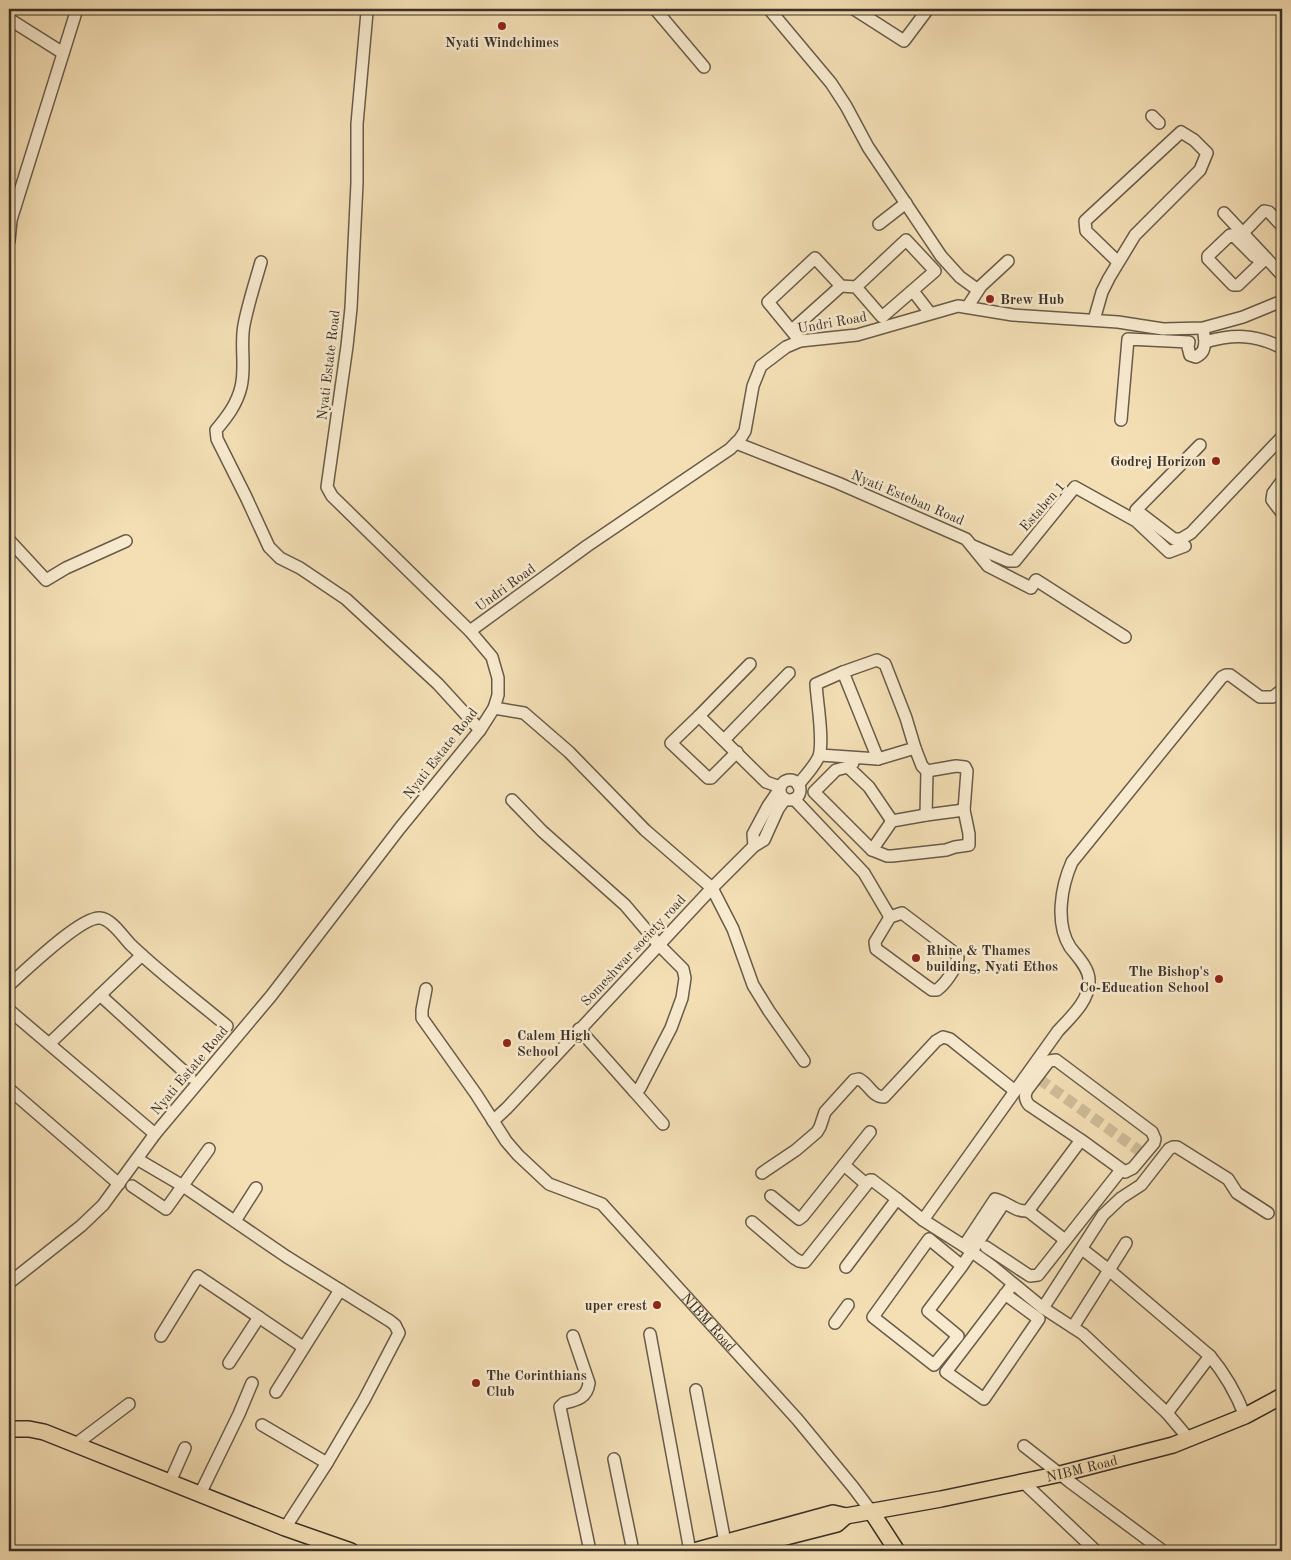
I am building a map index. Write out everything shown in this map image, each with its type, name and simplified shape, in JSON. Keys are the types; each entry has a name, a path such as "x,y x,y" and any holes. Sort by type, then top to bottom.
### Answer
{"main road":[{"name":"NIBM Road","path":"694,1551 728,1547 833,1514 846,1516 941,1499 1060,1474 1172,1446 1245,1416 1282,1396"},
{"path":"9,1429 30,1428 44,1432 285,1528 351,1551"},
{"name":"NIBM Road","path":"870,1511 897,1551"}],"street":[{"path":"9,241 11,220 77,9"},
{"path":"769,9 814,60 831,83 868,147 941,256 960,277 978,290"},
{"path":"854,9 904,41 928,9"},
{"path":"658,10 704,67"},
{"name":"Nyati Estate Road","path":"9,1283 81,1226 104,1205 155,1134 271,996 430,790 480,730 494,708 498,695 498,678 492,657 470,631 332,496 326,487 347,346 357,183 357,124 367,12"},
{"path":"9,19 63,54"},
{"path":"1094,320 1102,292 1136,234 1200,170 1207,153 1194,140 1181,132 1085,222 1086,231 1118,262"},
{"path":"879,224 906,203"},
{"path":"1224,212 1264,259 1282,274"},
{"path":"1243,233 1264,212 1269,212 1282,226"},
{"path":"1230,235 1233,235 1254,256 1264,259 1238,285 1233,285 1208,259 1208,256 1230,235"},
{"path":"800,340 768,302 815,258 841,286 856,288 882,317 935,271 906,240 856,288"},
{"path":"968,306 978,290 1008,261"},
{"path":"261,262 244,326 242,386 228,416 216,430 217,439 223,452 269,547 280,558 300,568 346,599 438,684 480,730"},
{"path":"792,330 841,286"},
{"path":"913,291 930,313"},
{"name":"Undri Road","path":"470,631 736,443 744,431 753,386 762,366 786,347 800,340 857,335 958,306 968,306 1013,315 1118,322 1163,329 1203,328 1243,318 1282,301"},
{"path":"1187,327 1190,355 1196,357 1204,350 1203,328"},
{"path":"1205,342 1222,337 1254,337 1282,348"},
{"path":"1121,420 1128,339 1189,342"},
{"path":"1200,445 1136,510 1174,539 1181,539 1190,533 1282,437"},
{"name":"Nyati Esteban Road","path":"736,443 838,483 966,539 988,566 1031,588 1036,580 1125,637"},
{"path":"1282,481 1273,493 1272,500 1282,513"},
{"name":"Estaben 1","path":"972,546 1008,561 1015,561 1075,487 1136,521 1170,552 1185,546"},
{"path":"9,540 46,580 66,568 126,541"},
{"path":"785,794 783,782 790,780 798,785 820,755 816,684 877,660 885,664 922,766 927,771 926,815"},
{"path":"736,752 711,778 708,778 671,743 750,664"},
{"path":"843,672 878,759"},
{"path":"724,740 789,673"},
{"path":"922,1220 1058,1031 1080,1006 1088,987 1088,972 1069,944 1061,920 1063,888 1072,862 1222,677 1230,675 1260,697 1273,697 1282,690"},
{"path":"494,708 524,713 531,718 569,752 645,830 712,888 733,928 754,985 769,1012 804,1061"},
{"path":"700,716 766,782 785,794 864,873 890,917"},
{"path":"820,755 878,759 915,748"},
{"path":"857,758 848,767 836,770 814,792 872,850 887,856 946,850 969,845 969,834 964,810 967,771 965,767 956,766 927,771"},
{"path":"848,767 868,787 892,821"},
{"name":"Someshwar society road","path":"493,1121 712,888 754,846 764,840 785,794 799,794 798,785"},
{"path":"512,800 542,831 625,905 683,969 685,978 682,998 672,1028 640,1088 634,1091"},
{"path":"872,850 892,821 964,810"},
{"path":"902,913 956,954 958,958 957,963 940,988 932,990 876,948 874,942 890,917 902,913"},
{"path":"9,985 66,935 90,920 99,918 107,920 142,955 227,1026"},
{"path":"49,1044 142,955"},
{"path":"426,989 422,1018 493,1121"},
{"path":"100,995 190,1077"},
{"path":"9,1010 155,1134"},
{"path":"580,1029 663,1124"},
{"path":"762,1173 796,1150 817,1132 825,1112 854,1080 864,1081 876,1095 884,1097 936,1041 943,1037 950,1039 1015,1091"},
{"path":"986,1246 1030,1276 1038,1275 1127,1169 1154,1143 1155,1139 1152,1132 1056,1060 1049,1061 1026,1090 1026,1101 1029,1105 1081,1140 1127,1169 1146,1179"},
{"path":"9,1089 119,1184"},
{"name":"NIBM Road","path":"493,1121 518,1155 549,1184 602,1204 797,1419 854,1487 870,1511"},
{"path":"771,1196 799,1219 870,1132"},
{"path":"1028,1211 1081,1140"},
{"path":"1043,1308 1103,1216 1112,1206 1141,1185 1169,1149 1173,1147 1228,1179 1238,1193 1268,1213"},
{"path":"132,1186 166,1209 210,1149"},
{"path":"137,1159 182,1186 287,1257 395,1325 399,1333 364,1400 327,1463 285,1528"},
{"path":"844,1165 866,1184"},
{"path":"752,1222 799,1262 805,1262 866,1184 872,1180 922,1220 968,1249 1043,1308 1083,1334 1167,1413 1189,1439"},
{"path":"235,1221 256,1188"},
{"path":"846,1267 897,1199"},
{"path":"962,1266 928,1239 872,1316 934,1366 958,1336 928,1311 962,1266 968,1249 1004,1203 1017,1211 1028,1211 1066,1240"},
{"path":"931,1241 939,1231"},
{"path":"1073,1327 1126,1243"},
{"path":"1082,1250 1109,1270 1210,1356 1224,1373 1237,1396 1245,1416"},
{"path":"161,1336 198,1276 303,1348"},
{"path":"1005,1294 1039,1318 984,1399 946,1372 1005,1294 1013,1284"},
{"path":"276,1392 340,1290"},
{"path":"835,1323 848,1305"},
{"path":"229,1363 258,1317"},
{"path":"650,1334 690,1551"},
{"path":"573,1336 589,1383 588,1390 579,1400 564,1402 560,1407 590,1551"},
{"path":"1167,1413 1210,1356"},
{"path":"200,1494 239,1414 252,1382"},
{"path":"696,1390 728,1547"},
{"path":"76,1444 129,1404"},
{"path":"262,1425 327,1463"},
{"path":"1024,1446 1163,1551"},
{"path":"170,1482 185,1448"},
{"path":"614,1459 634,1551"},
{"path":"1022,1481 1096,1551"}],"tunnel":[{"path":"1039,1079 1141,1152"}],"place":[{"name":"Nyati Windchimes","path":"502,26"},
{"name":"Brew Hub","path":"990,299"},
{"name":"Godrej Horizon","path":"1216,461"},
{"name":"Rhine & Thames building, Nyati Ethos","path":"916,958"},
{"name":"The Bishop's Co-Education School","path":"1219,979"},
{"name":"Calem High School","path":"507,1043"},
{"name":"uper crest","path":"657,1305"},
{"name":"The Corinthians Club","path":"476,1383"}]}
